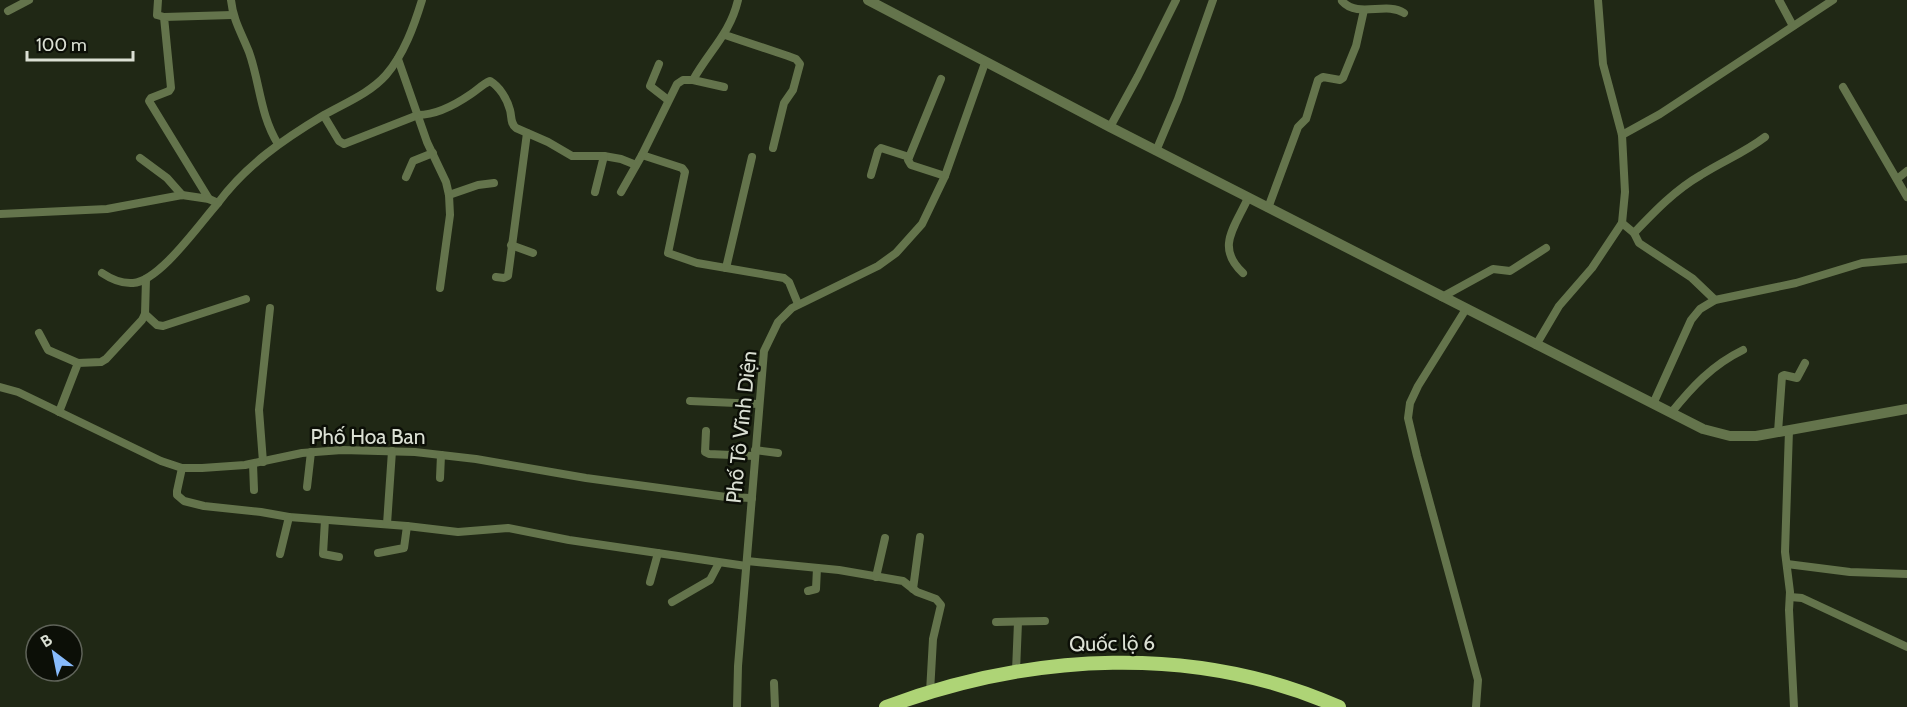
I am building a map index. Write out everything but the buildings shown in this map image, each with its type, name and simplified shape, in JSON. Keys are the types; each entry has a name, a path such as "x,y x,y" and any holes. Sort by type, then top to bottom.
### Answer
{"highway":[{"name":"Quốc lộ 6","path":"886,707 930,692 1016,671 1089,663 1159,663 1236,674 1312,695 1338,707"}],"street":[{"path":"8,11 29,0"},
{"path":"158,0 157,15 164,17 232,15"},
{"path":"231,0 232,15 250,54 268,126 278,144"},
{"path":"102,273 124,283 146,279 180,248 247,170 278,144 364,93 388,72 411,32 422,0"},
{"path":"693,80 709,54 725,35 738,0"},
{"path":"868,0 1156,151 1703,429 1730,436 1756,436 1907,409"},
{"path":"1110,127 1176,0"},
{"path":"1156,151 1178,99 1213,0"},
{"path":"1536,345 1559,306 1592,268 1622,223 1623,135 1603,64 1598,0"},
{"path":"1779,0 1793,26"},
{"path":"1623,135 1660,114 1833,0"},
{"path":"1342,1 1350,7 1365,10 1398,9 1404,13"},
{"path":"1268,208 1298,127 1306,119 1318,81 1323,77 1340,80 1343,78 1356,46 1365,10"},
{"path":"164,17 171,88 151,98 149,102 209,199"},
{"path":"725,35 796,59 800,64 793,90 784,103 772,148"},
{"path":"398,58 404,81 427,142 446,182 449,195 450,215 440,288"},
{"name":"Phố Tô Vĩnh Diện","path":"736,707 754,453 764,351 778,322 798,304 861,276 896,253 922,224 945,176 985,63"},
{"path":"659,64 650,86 669,100"},
{"path":"388,72 404,81"},
{"path":"940,79 909,157 911,165 945,176"},
{"path":"621,192 677,84 683,80 693,80 724,87"},
{"path":"324,116 339,141 344,144 418,114 427,115 441,111 490,81 498,87 506,99 513,126 572,156 604,156 636,165"},
{"path":"1843,87 1907,197"},
{"path":"496,277 508,276 527,133"},
{"path":"1635,233 1659,207 1689,182 1713,167 1749,150 1765,137"},
{"path":"871,175 881,148 909,157"},
{"path":"406,177 413,161 433,153"},
{"path":"642,155 682,168 685,172 668,253 697,263 784,278 789,282 798,304"},
{"path":"595,192 604,156"},
{"path":"726,268 752,157"},
{"path":"140,158 167,178 182,195"},
{"path":"1897,179 1907,171"},
{"path":"449,195 478,185 494,183"},
{"path":"0,213 107,209 182,195 209,199 218,203"},
{"path":"1243,273 1231,261 1227,250 1248,198"},
{"path":"1622,223 1635,233 1639,243 1692,278 1715,300"},
{"path":"511,245 533,253"},
{"path":"1442,297 1493,269 1510,271 1546,248"},
{"path":"1653,404 1691,320 1700,309 1715,300 1796,283 1862,263 1907,259"},
{"path":"39,333 45,346 52,353 78,363 106,360 145,314 146,279"},
{"path":"145,314 157,325 164,326 246,300"},
{"path":"263,462 259,410 270,308"},
{"path":"1466,309 1418,386 1410,403 1408,418 1478,680 1476,707"},
{"path":"1671,413 1707,373 1724,360 1743,350"},
{"path":"59,412 78,363"},
{"path":"1794,707 1787,564 1782,376 1797,378 1805,363"},
{"name":"Phố Hoa Ban","path":"0,387 18,392 161,461 182,468 253,464 311,452 392,451 495,461 597,479 726,497 752,498"},
{"path":"690,401 759,404"},
{"path":"706,431 705,452 709,454 778,453"},
{"path":"387,524 392,451"},
{"path":"307,487 311,452"},
{"path":"440,478 441,455"},
{"path":"253,464 254,490"},
{"path":"182,468 177,491 180,500 204,506 289,517 407,525 458,532 508,528 569,540 718,563 817,568 903,581 920,594 936,599 941,605 933,639 930,692"},
{"path":"280,554 289,517"},
{"path":"325,520 323,554 339,557"},
{"path":"378,553 404,548 407,525"},
{"path":"913,589 920,537"},
{"path":"876,577 885,538"},
{"path":"650,582 658,553"},
{"path":"672,602 710,580 718,563"},
{"path":"1787,564 1841,571 1907,574"},
{"path":"808,591 816,589 817,568"},
{"path":"1790,597 1802,598 1907,647"},
{"path":"996,622 1045,621"},
{"path":"1016,671 1018,622"},
{"path":"774,683 775,707"}]}
